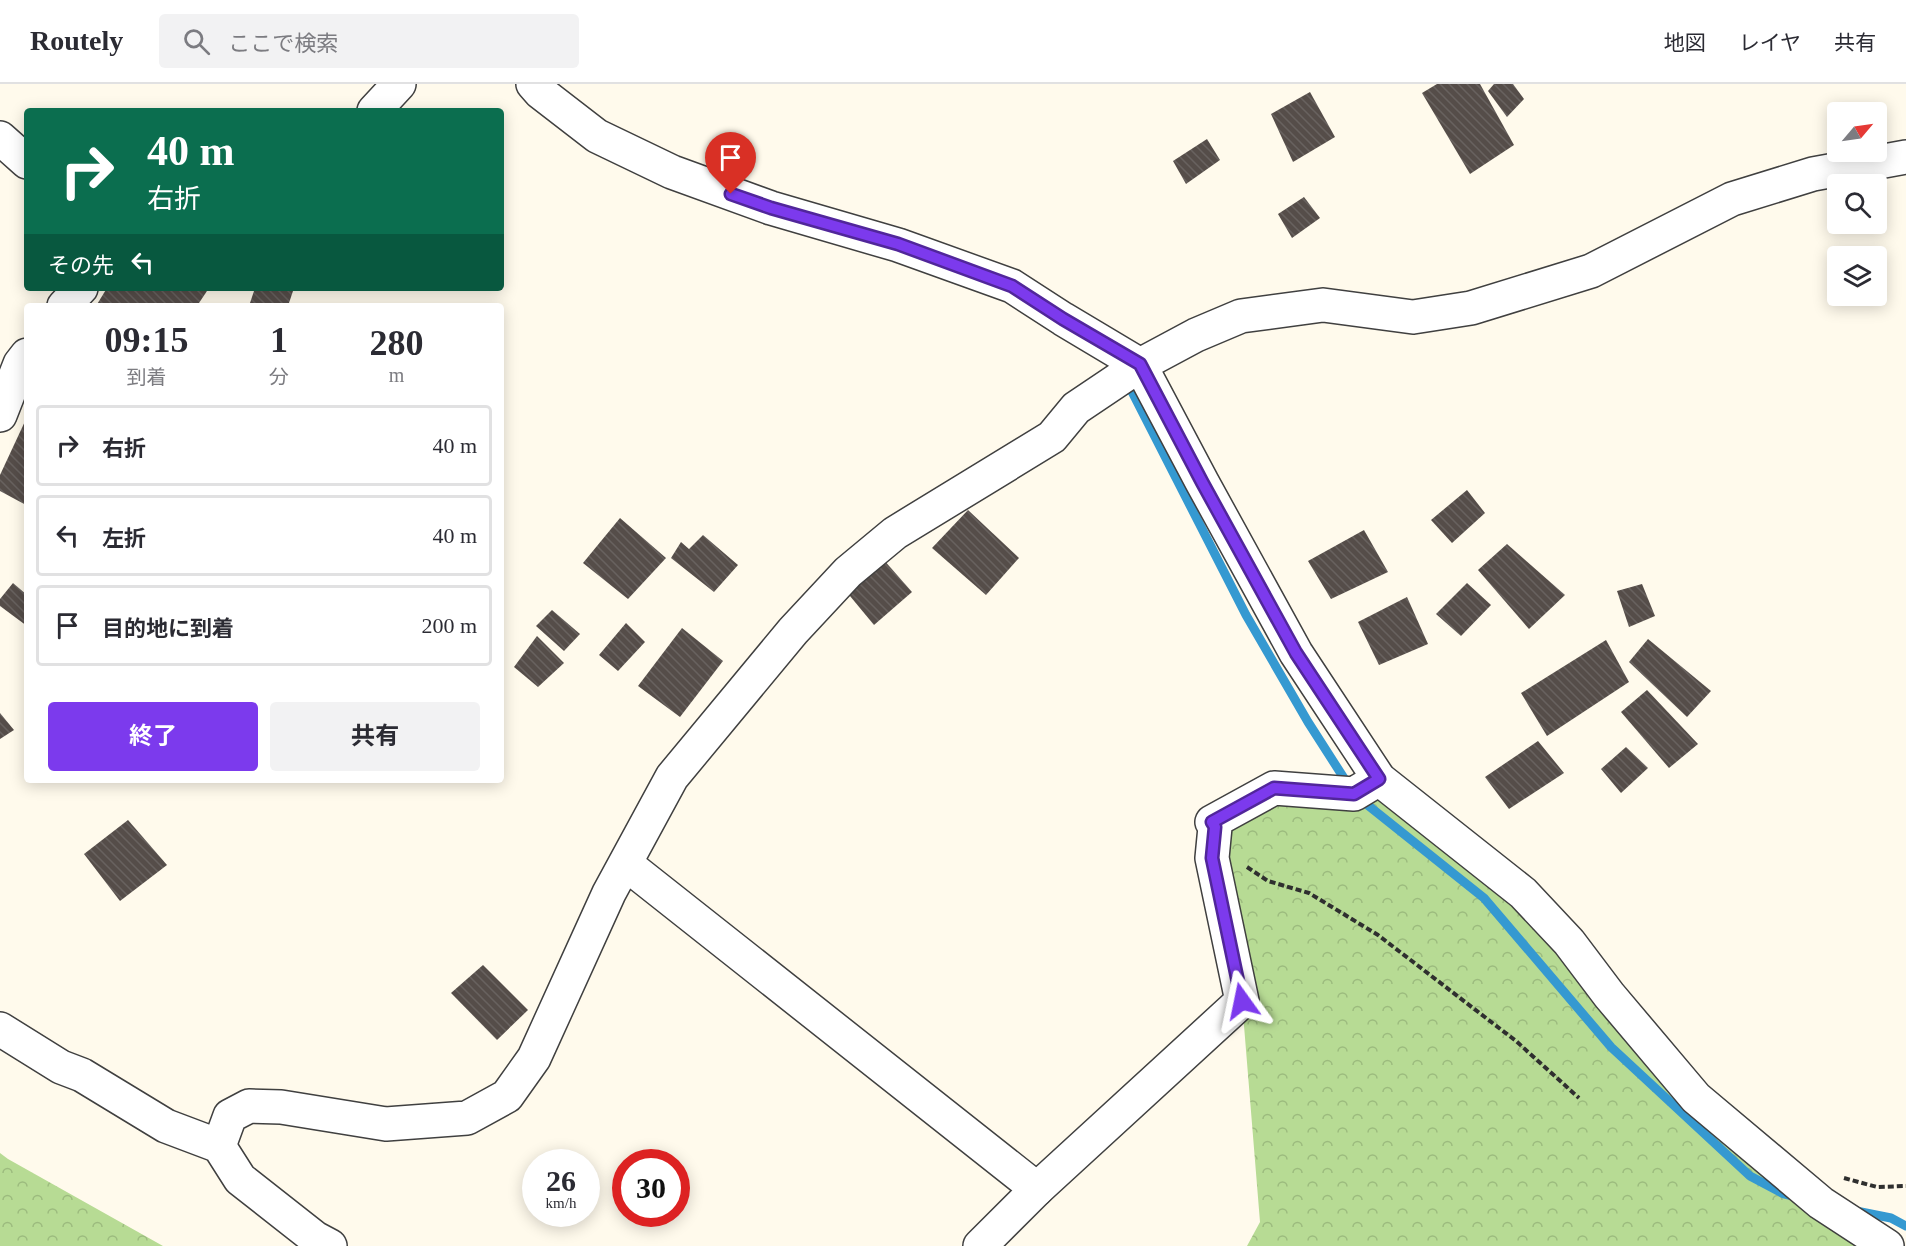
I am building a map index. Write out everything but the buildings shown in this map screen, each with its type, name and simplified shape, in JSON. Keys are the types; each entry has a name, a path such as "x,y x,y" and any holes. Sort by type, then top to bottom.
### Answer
{"street":[{"path":"377,108 399,84"},
{"path":"533,84 597,136 672,172 771,208 898,244 1012,286 1140,364 1296,653 1379,779 1523,893 1569,942 1609,995 1696,1098 1821,1203 1887,1246"},
{"path":"0,138 24,159"},
{"path":"219,1146 230,1116 249,1106 281,1107 386,1124 467,1118 507,1096 534,1058 609,893 672,777 793,631 848,572 895,533 1052,437 1076,408 1140,364 1196,335 1241,316 1323,305 1413,317 1471,308 1591,271 1732,199 1813,174 1906,157"},
{"path":"67,303 78,291"},
{"path":"0,416 24,359"},
{"path":"980,1246 1037,1189 1242,1001 1212,858 1215,827 1212,822 1274,788 1354,794 1379,779"},
{"path":"626,864 1037,1189"},
{"path":"0,1029 61,1067 81,1075 166,1126 219,1146 240,1179 315,1238 330,1246"}],"path":[{"path":"1214,846 1268,881 1309,893 1378,935 1516,1041 1579,1098"}],"green space":[{"path":"1379,779 1523,893 1696,1098 1887,1246 1247,1246 1260,1222 1242,1001 1215,827 1274,788"},
{"path":"0,1153 8,1159 163,1246 0,1246"}],"waterway":[{"path":"1126,380 1246,615 1308,722 1349,786"},
{"path":"1360,799 1484,898 1611,1047 1750,1176 1784,1194 1796,1197"},
{"path":"1856,1211 1891,1218 1906,1226"}],"route":[{"path":"731,194 771,208 898,244 1012,286 1140,364 1296,653 1379,779 1354,794 1274,788 1212,822 1215,827 1212,858 1242,1001"}]}
